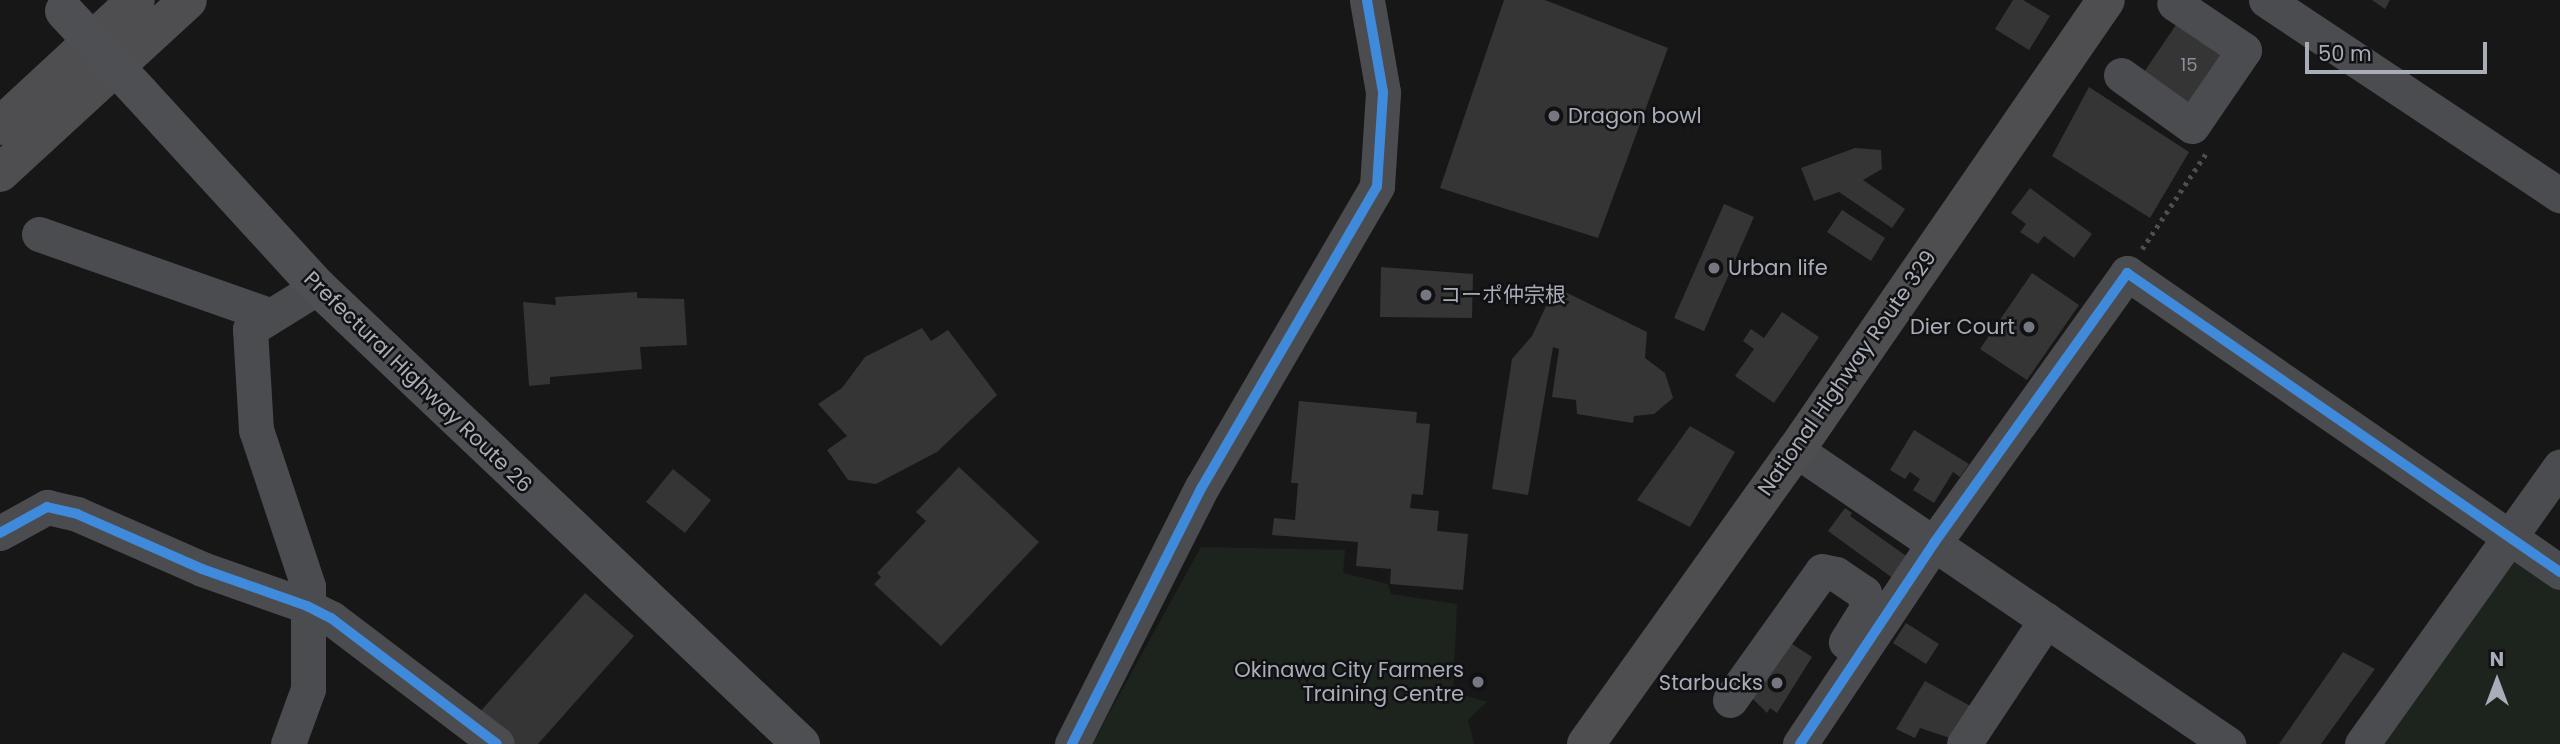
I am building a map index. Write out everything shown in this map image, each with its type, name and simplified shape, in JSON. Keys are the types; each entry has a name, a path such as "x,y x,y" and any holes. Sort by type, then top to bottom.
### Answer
{"highway":[{"path":"0,126 136,0"},
{"path":"0,173 188,0"},
{"name":"National Highway Route 329","path":"1586,744 1796,450 2106,0"}],"main road":[{"name":"Prefectural Highway Route 26","path":"59,6 318,287 801,744"}],"street":[{"path":"1072,744 1202,487 1377,186 1383,92 1367,0"},
{"path":"2266,0 2301,10 2560,195"},
{"path":"2121,75 2192,126 2244,50 2174,3"},
{"path":"39,233 269,316"},
{"path":"1792,743 2127,274 2560,572"},
{"path":"288,744 308,689 307,586 256,430 250,329 269,316 291,307 318,287"},
{"path":"1796,450 2228,744"},
{"path":"2362,744 2507,536 2560,466"},
{"path":"0,533 47,507 77,514 202,569 307,606 331,618 497,744"},
{"path":"1730,700 1822,571 1836,574 1864,593 1867,608 1792,743"},
{"path":"1964,744 2046,620"}],"shaded area":[{"path":"1201,547 1345,550 1343,573 1388,584 1391,594 1457,604 1453,692 1487,702 1468,720 1474,744 1092,744"},
{"path":"2511,552 2560,585 2560,744 2375,744"}],"building":[{"name":"Dragon bowl","path":"1504,0 1545,0 1668,48 1598,238 1440,188"},
{"path":"2013,0 2023,0 2050,16 2029,50 1995,29"},
{"path":"2372,0 2390,0 2385,9"},
{"path":"2182,16 2238,53 2193,116 2140,78"},
{"path":"2089,87 2189,152 2150,218 2052,156"},
{"path":"1855,148 1881,150 1882,169 1863,180 1905,209 1892,228 1839,192 1814,201 1801,168"},
{"path":"2030,188 2092,234 2074,258 2044,236 2038,244 2020,232 2026,224 2011,213"},
{"name":"Urban life","path":"1724,204 1754,217 1704,331 1674,318"},
{"path":"1842,210 1885,238 1871,261 1827,232"},
{"name":"コーポ仲宗根","path":"1381,267 1473,274 1472,318 1380,317"},
{"name":"Dier Court","path":"2032,273 2079,305 2027,380 1980,349"},
{"path":"1555,287 1647,332 1645,358 1665,373 1673,398 1654,414 1634,416 1633,423 1577,414 1576,400 1552,397 1559,349 1553,347 1528,495 1492,489 1512,359 1532,336"},
{"path":"637,292 637,298 684,299 687,345 640,347 642,369 550,377 550,384 529,386 523,302 556,305 555,297"},
{"path":"1782,312 1819,337 1774,403 1735,376 1754,349 1743,341 1751,329 1764,338"},
{"path":"922,328 931,341 948,330 997,395 937,452 876,484 848,480 827,450 847,436 818,404 842,388 865,357"},
{"path":"1299,401 1417,412 1416,423 1430,424 1423,495 1412,494 1410,508 1439,511 1437,531 1468,534 1463,590 1390,584 1391,569 1356,566 1358,542 1272,535 1274,518 1295,520 1298,483 1291,483"},
{"path":"1690,426 1735,452 1690,527 1637,500"},
{"path":"1914,430 1969,464 1960,477 1953,472 1934,503 1913,490 1920,479 1910,472 1905,479 1890,470"},
{"path":"959,467 1039,542 941,646 874,584 881,577 877,573 926,521 916,512"},
{"path":"673,469 711,500 685,533 646,502"},
{"path":"1845,508 1852,513 1850,516 1909,558 1894,579 1828,531"},
{"path":"585,593 634,636 538,744 515,744 479,713"},
{"path":"1906,623 1939,644 1926,664 1893,643"},
{"path":"1786,640 1812,657 1777,713 1770,708 1767,713 1750,696"},
{"path":"2343,652 2375,669 2321,744 2279,744"},
{"path":"1925,681 1972,707 1953,739 1920,728 1915,738 1896,729"}],"cycle path":[{"path":"1072,744 1202,487 1377,186 1383,92 1367,0"},
{"path":"1800,744 1934,543 2127,273 2560,572"},
{"path":"0,533 47,507 77,514 202,569 307,606 331,618 497,744"}],"place":[{"name":"Dragon bowl","path":"1554,116"},
{"name":"Urban life","path":"1714,268"},
{"name":"コーポ仲宗根","path":"1426,295"},
{"name":"Dier Court","path":"2029,327"},
{"name":"Okinawa City Farmers Training Centre","path":"1478,682"},
{"name":"Starbucks","path":"1777,683"}]}
